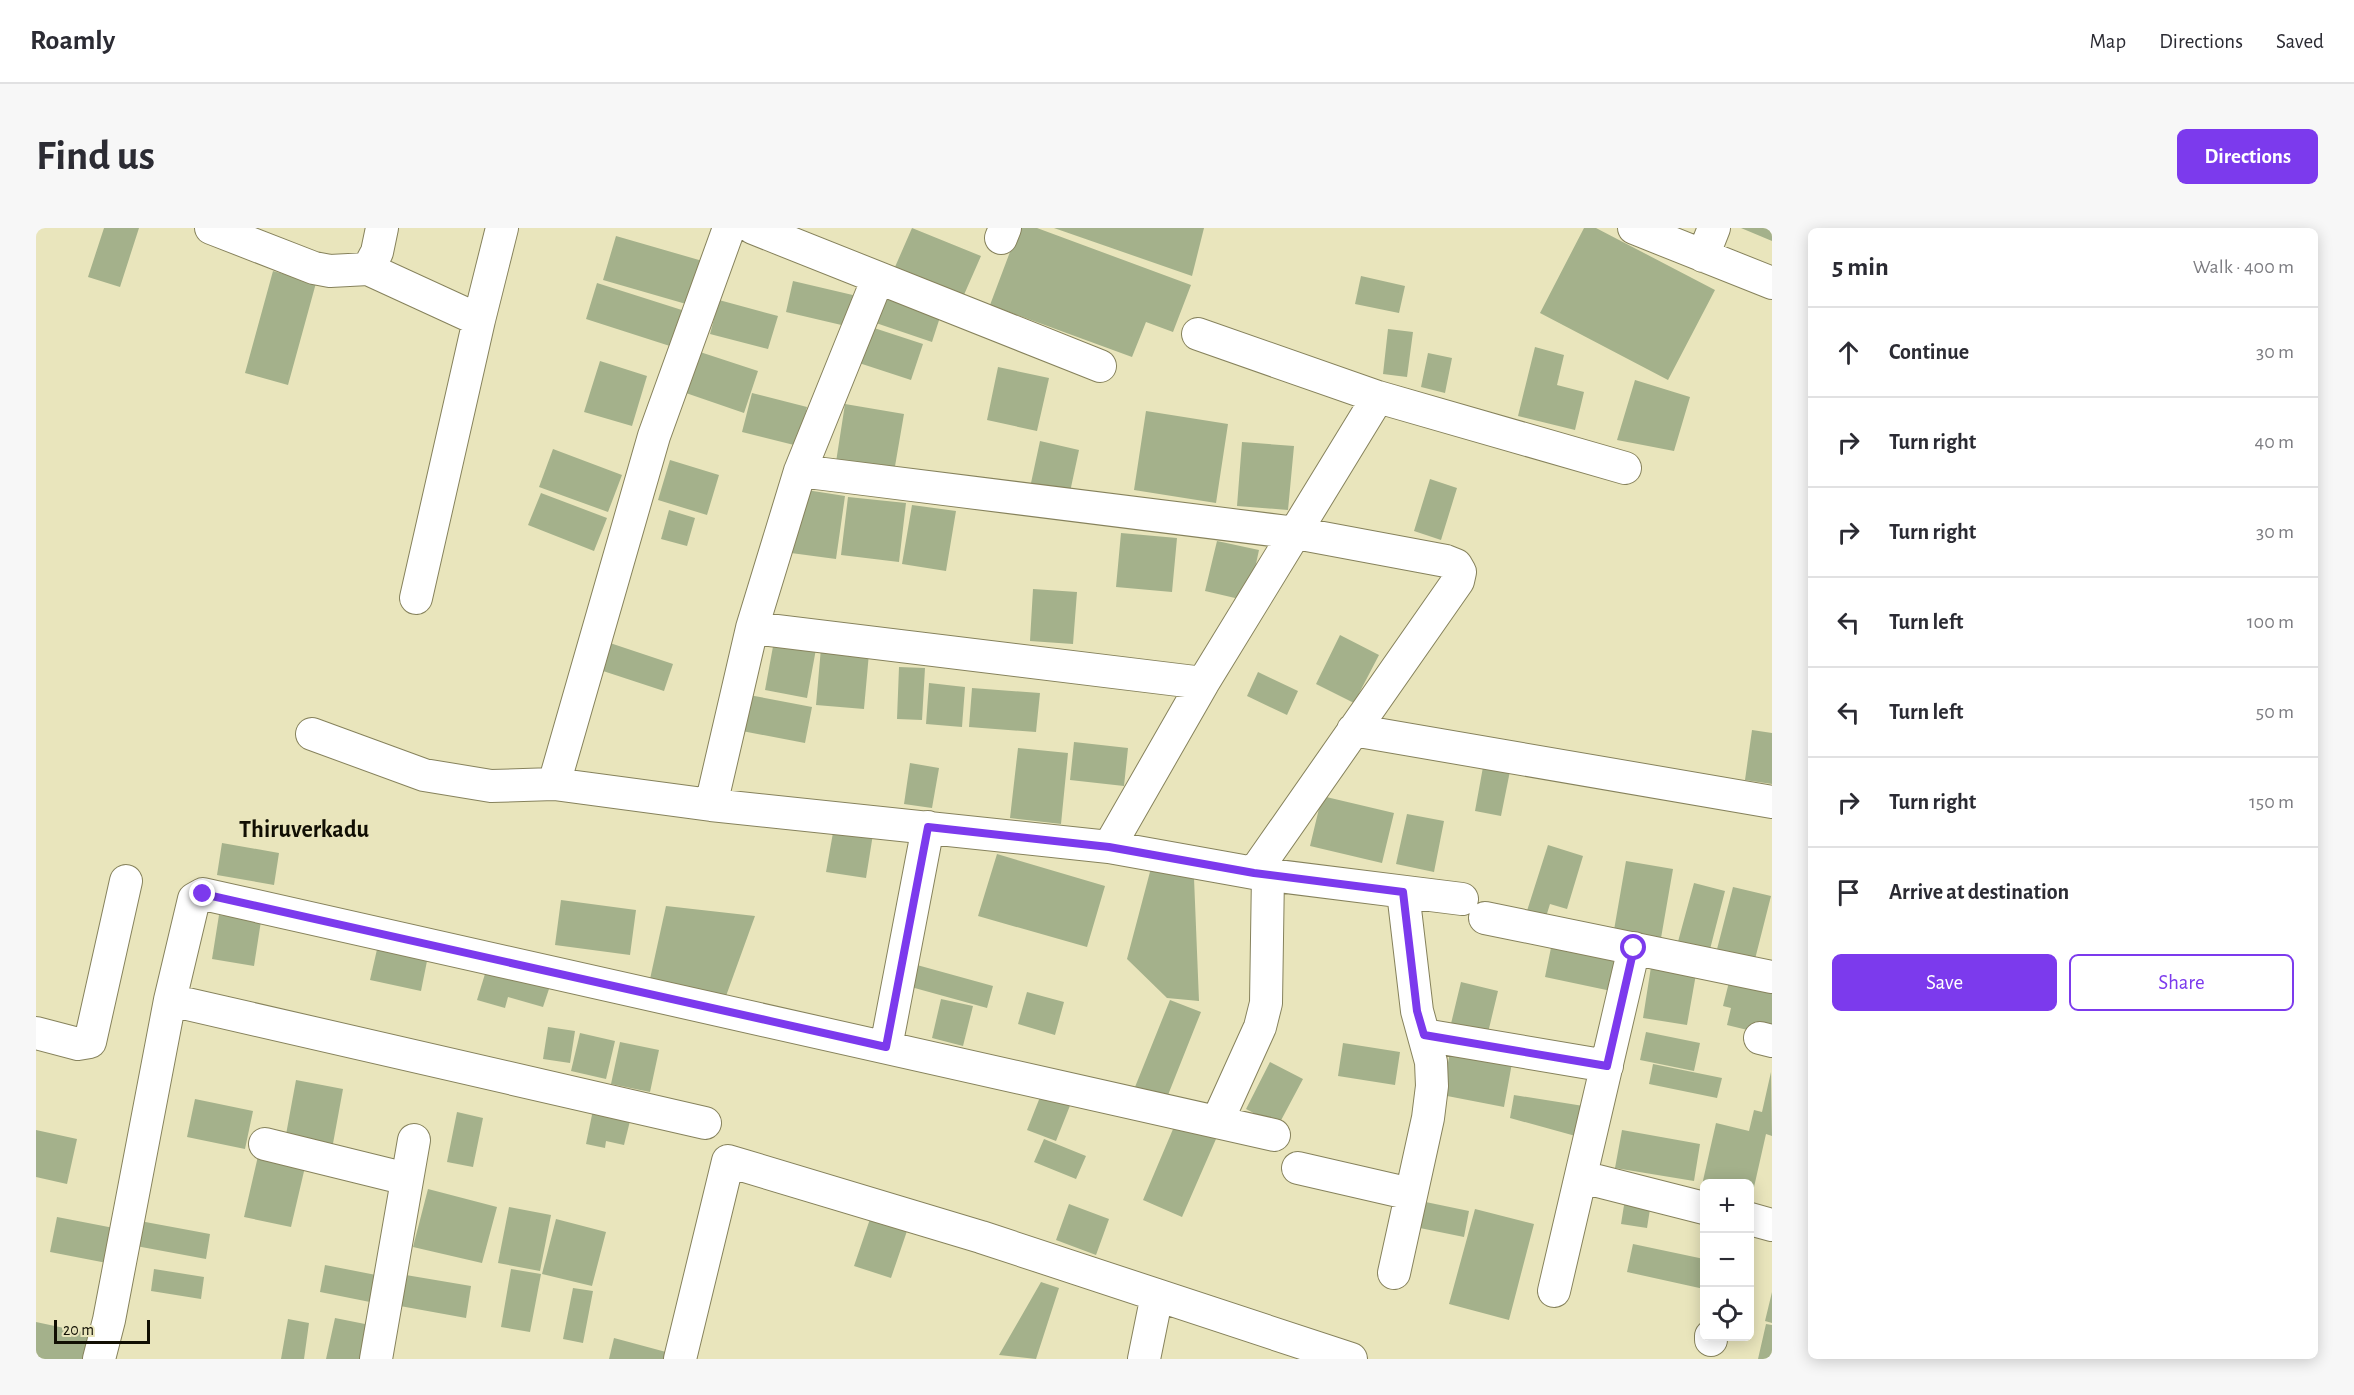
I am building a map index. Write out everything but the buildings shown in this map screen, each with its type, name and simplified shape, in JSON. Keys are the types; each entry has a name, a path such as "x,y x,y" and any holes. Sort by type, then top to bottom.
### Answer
{"street":[{"path":"212,228 314,268 330,271 368,269 479,320"},
{"path":"368,269 378,252 382,228"},
{"path":"416,598 502,228"},
{"path":"554,784 654,436 729,228"},
{"path":"753,228 1100,366"},
{"path":"1634,228 1709,242 1772,283"},
{"path":"711,805 752,628 800,471 878,278"},
{"path":"1198,334 1378,397 1625,468"},
{"path":"1109,847 1203,682 1378,397"},
{"path":"800,471 1296,533 1446,561 1456,565 1460,572 1458,581 1353,730 1261,874 1266,1003 1256,1037 1217,1122"},
{"path":"752,628 1203,682"},
{"path":"1353,730 1772,802"},
{"path":"312,734 424,775 491,786 554,784 711,805 1109,847 1261,874 1403,892 1634,948 1772,977"},
{"path":"886,1047 928,827"},
{"path":"36,1033 78,1044 90,1042 126,881"},
{"path":"1394,1273 1428,1118 1432,1086 1431,1062 1417,1011 1403,892"},
{"path":"99,1359 170,1000 194,899 203,894 1274,1135"},
{"path":"1554,1291 1634,948"},
{"path":"170,1000 705,1123"},
{"path":"1424,1035 1607,1066"},
{"path":"376,1359 414,1140"},
{"path":"265,1144 407,1179"},
{"path":"680,1359 728,1161 981,1237 1157,1295 1279,1347 1350,1359"},
{"path":"1298,1168 1411,1194"},
{"path":"1582,1177 1700,1207"},
{"path":"1754,1220 1772,1225"},
{"path":"1144,1359 1157,1295"}],"district":[{"name":"Thiruverkadu","path":"304,829"}],"route":[{"path":"203,894 886,1047 928,827 1109,847 1254,873 1403,892 1417,1011 1424,1035 1607,1066 1634,948"}]}
